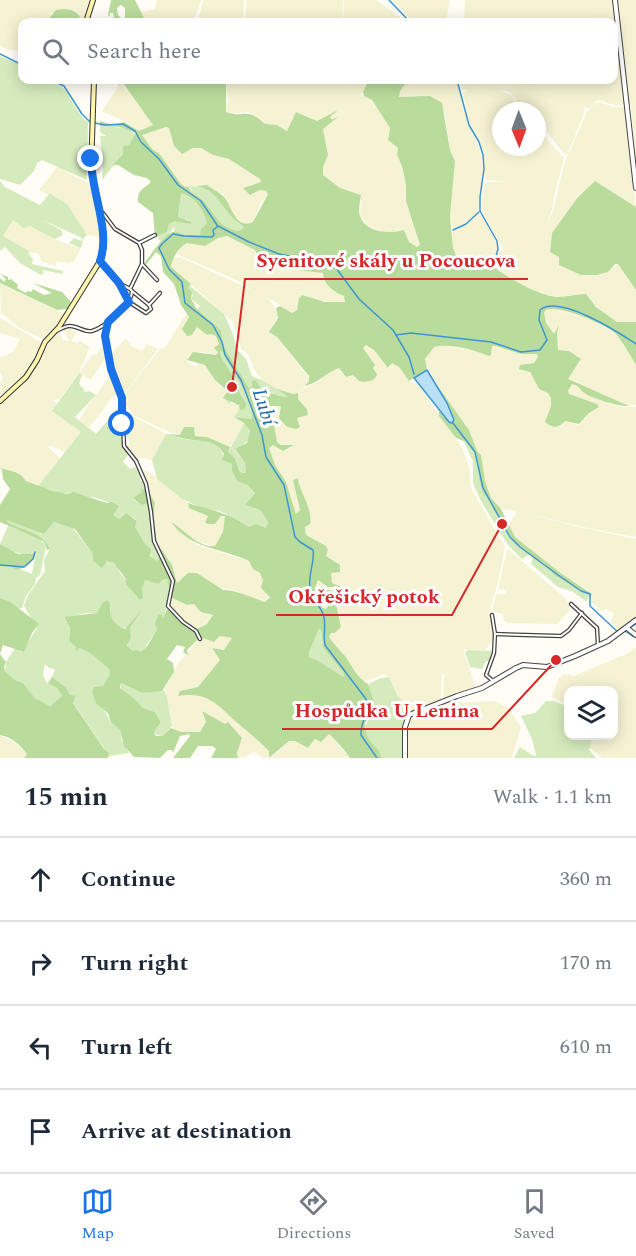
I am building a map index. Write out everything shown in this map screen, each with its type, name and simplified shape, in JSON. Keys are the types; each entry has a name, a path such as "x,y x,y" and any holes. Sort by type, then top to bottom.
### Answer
{"main road":[{"path":"87,18 93,0"},
{"path":"0,401 26,377 45,342 56,331 100,261 103,252 104,236 92,177 94,84"}],"street":[{"path":"615,0 617,18"},
{"path":"618,27 636,188"},
{"path":"56,331 69,326 92,331 108,322 129,302 131,290 142,264 142,253 139,243 115,229 103,213"},
{"path":"139,243 155,235"},
{"path":"100,261 119,283 129,302 146,313 151,309 131,290 119,283"},
{"path":"142,264 157,280"},
{"path":"149,305 160,293"},
{"path":"108,322 106,344 111,369 122,398 124,447 136,461 146,484 152,512 154,541 173,581 168,606 183,622 196,630 200,639"},
{"path":"571,604 597,628 598,646"},
{"path":"495,634 561,636 569,630 582,613"},
{"path":"492,615 495,634 494,652 486,675 492,681"},
{"path":"405,758 405,727 410,715 482,688 516,668 528,665 547,667 598,646 628,629 636,620"},
{"path":"628,629 636,635"}],"shaded area":[{"path":"0,0 90,0 84,18 75,10 61,9 48,18 18,18 18,52 8,50 0,45"},
{"path":"157,0 201,0 193,18 144,18 141,12 155,9"},
{"path":"203,0 244,0 243,18 199,18"},
{"path":"247,0 343,0 342,18 245,18"},
{"path":"344,0 376,0 401,18 343,18"},
{"path":"392,0 450,0 447,18 409,18"},
{"path":"465,0 614,0 616,18 464,18"},
{"path":"617,0 636,0 636,167 631,105 628,101"},
{"path":"618,38 625,104 616,106 599,100 588,109 585,106 567,155 546,131 546,102 517,102 510,92 497,90 510,94 516,102 492,102 492,156 546,156 546,138 564,158 553,207 546,226 553,211 565,161 587,112 599,102 614,107 625,107 636,207 595,181 577,197 552,233 550,252 584,276 601,275 618,264 636,288 636,322 617,322 583,294 556,297 544,294 523,286 494,268 499,251 504,251 482,208 483,186 487,182 508,182 485,180 481,145 470,126 463,93 468,90 462,89 460,84 503,84 507,89 504,84 618,84"},
{"path":"120,84 123,84 153,125 139,131 102,111"},
{"path":"226,84 367,84 360,95 370,98 378,109 390,128 388,140 398,148 397,155 406,185 406,201 420,246 413,247 410,244 404,230 384,233 368,225 360,216 361,198 359,194 340,188 323,175 323,167 328,155 323,128 338,117 330,118 336,111 317,121 297,112 287,131 277,125 265,124 248,112 230,114 226,112 228,100"},
{"path":"405,84 458,84 468,124 480,149 483,172 479,212 471,220 456,228 452,226 450,209 455,161 450,150 445,114 430,96 399,97"},
{"path":"169,128 174,146 182,154 193,148 201,148 213,155 229,159 260,179 260,183 250,185 250,195 260,190 268,194 261,203 253,222 247,224 241,222 233,214 223,194 207,185 185,187 181,184 159,153 153,150 142,135"},
{"path":"58,166 91,184 100,237 87,235 69,206 51,193 48,195 39,190"},
{"path":"480,215 497,243 497,251 491,268 460,265 453,248 452,232"},
{"path":"13,220 23,228 30,226 59,241 81,248 74,261 69,263 56,261 56,266 41,261 39,254 3,236"},
{"path":"223,236 235,239 255,250 257,254 285,262 298,270 321,272 333,290 346,299 344,302 325,302 302,295 299,298 297,310 292,313 264,296 270,300 278,314 270,333 277,337 310,379 299,393 318,382 330,371 339,368 347,377 353,375 358,380 369,381 375,378 373,367 375,365 362,348 368,345 388,368 392,362 399,367 409,381 419,386 461,446 469,467 471,488 505,547 490,609 494,632 493,642 485,650 463,649 476,689 443,700 444,674 442,673 441,701 407,715 403,701 397,695 388,676 384,674 362,681 329,637 341,627 332,596 338,591 325,588 330,603 325,609 316,600 315,588 318,580 328,587 342,587 331,582 331,573 340,572 336,561 326,556 328,550 326,546 306,535 305,526 310,513 298,478 293,480 300,510 296,514 286,482 275,465 269,448 273,445 283,451 294,445 285,446 277,442 268,408 281,406 279,418 287,427 296,429 300,427 297,418 308,414 307,409 298,399 298,393 293,394 273,388 262,380 254,369 248,354 241,349 232,321 171,267 173,258 180,257 254,291 234,279 176,254 187,243 203,246"},
{"path":"0,283 64,314 45,340 20,328 1,313"},
{"path":"550,308 591,319 616,334 636,365 636,405 625,405 567,379 581,361 569,351 558,350 557,333 555,335 552,333 546,323 544,313"},
{"path":"186,314 189,317 182,328 187,336 194,333 197,327 207,335 216,336 219,344 216,355 203,352 189,355 187,361 196,366 201,362 208,367 215,380 228,391 226,396 229,402 239,406 240,410 234,417 244,423 230,447 207,437 195,436 194,427 186,427 180,435 171,433 135,416 126,405 125,395 130,387 161,348 164,349"},
{"path":"0,318 42,343 31,366 23,367 28,371 25,376 4,395 0,394 0,383 3,377 0,372 0,358 13,352 20,339 0,333"},
{"path":"68,328 77,332 71,341 77,343 80,341 90,347 79,373 103,344 107,356 90,380 78,373 60,399 53,400 57,405 53,411 81,432 65,452 48,445 60,458 38,486 26,481 15,472 0,468 0,403 38,365 50,340 60,333 63,340 69,341 64,330"},
{"path":"126,338 131,346 142,351 147,344 158,349 125,393 114,373 111,354"},
{"path":"448,345 491,355 492,346 537,354 538,357 534,363 519,367 530,373 539,389 548,393 551,398 546,422 554,427 561,426 565,421 577,425 599,407 569,394 568,391 572,384 581,387 585,394 609,403 622,407 636,407 636,537 521,512 583,528 636,539 636,616 619,630 610,623 614,614 606,609 602,611 591,602 592,594 588,590 562,574 515,537 508,526 517,511 501,509 491,498 485,481 481,455 477,451 469,430 437,385 425,362 426,356 434,347"},
{"path":"110,376 118,390 89,428 79,420"},
{"path":"124,407 131,415 166,434 152,460 137,457 127,447 130,441 125,436"},
{"path":"145,471 208,516 205,522 215,524 221,516 225,516 224,531 215,546 198,542 171,522 197,545 249,561 253,569 260,573 263,580 261,588 270,595 265,602 230,589 219,589 203,578 189,573 177,583 172,565 157,543 153,518 155,504 149,495 143,473"},
{"path":"508,549 569,604 569,611 557,624 507,623 504,621 503,614 492,611 496,594 505,594 506,590 498,589"},
{"path":"172,598 187,605 194,604 213,617 207,624 197,629 181,618 169,605"},
{"path":"220,636 232,638 224,650 212,648 220,660 198,687 180,691 178,696 190,694 208,698 220,705 269,751 269,758 263,758 253,752 238,758 237,753 242,738 228,722 225,724 202,711 206,723 200,732 181,732 173,729 165,688 175,667 200,637 215,641"},
{"path":"636,647 636,758 602,758 589,747 592,740 618,740 618,686 564,686 564,702 552,696 559,678 563,675 574,676 626,654"},
{"path":"495,701 508,708 521,727 512,758 408,758 407,723 412,716 445,703"},
{"path":"329,734 350,758 271,758 289,741 295,741 308,748 315,739 321,742"},
{"path":"0,735 20,746 27,752 27,755 24,758 0,758"}],"green space":[{"path":"111,0 135,0 144,18 125,18 125,8 121,5 117,8 121,18 114,18 113,13 110,13 110,17 108,15"},
{"path":"56,10 70,10 80,18 49,18"},
{"path":"0,56 18,64 18,84 58,84 61,86 80,115 88,122 87,180 42,160 20,185 0,179"},
{"path":"124,84 226,84 226,112 249,114 265,124 277,125 287,131 296,112 317,121 338,110 330,117 332,119 338,117 323,129 328,155 323,167 323,175 340,188 361,195 359,214 367,226 386,232 404,230 409,242 417,247 420,245 406,201 406,185 397,155 398,148 388,140 390,128 372,100 364,96 363,92 367,84 405,84 399,97 430,96 442,103 450,150 455,161 450,216 453,248 460,265 488,269 493,266 523,285 550,296 586,294 596,307 617,322 636,322 636,365 610,329 570,312 546,310 544,313 546,323 554,334 559,325 558,350 569,351 581,359 568,379 629,406 613,404 592,397 572,384 568,391 569,394 597,404 599,407 589,413 579,424 565,421 553,427 545,422 551,406 551,398 548,393 539,389 530,372 519,369 520,365 534,363 538,357 537,354 521,354 496,346 492,346 489,356 469,349 434,347 425,359 427,370 409,381 399,367 392,363 388,368 374,350 366,345 363,348 375,365 373,368 377,374 373,380 362,382 353,375 346,377 339,368 305,386 309,381 309,376 277,337 269,332 278,318 276,308 280,306 292,313 297,310 299,298 302,295 325,302 345,302 344,296 327,284 323,273 298,270 285,262 257,254 255,250 227,236 218,238 205,246 187,243 174,257 171,267 191,284 188,288 192,292 191,299 197,309 221,330 224,347 249,388 255,380 265,390 274,394 288,397 277,389 293,394 298,393 298,399 307,409 308,415 297,418 300,427 296,429 287,427 279,418 281,406 268,408 272,415 277,442 281,445 294,445 283,451 273,445 269,448 275,465 286,482 296,514 300,510 293,480 298,478 310,512 310,524 305,527 306,535 326,546 328,550 326,556 340,565 340,572 331,573 332,583 342,587 328,587 318,580 315,588 318,594 316,600 326,609 330,603 325,597 324,589 341,592 341,594 332,596 341,627 329,637 358,675 368,684 376,707 365,723 366,731 382,758 350,758 329,734 321,742 315,739 308,748 295,741 289,741 269,758 269,751 215,703 203,697 178,696 180,691 198,687 220,660 212,648 224,650 232,638 220,636 214,642 200,637 187,650 188,655 183,652 185,647 177,645 167,659 173,663 174,672 162,691 142,693 121,683 120,688 143,708 155,712 161,722 154,733 156,736 162,736 171,728 181,732 200,732 206,722 202,711 225,724 228,722 242,738 237,753 238,758 211,758 216,749 212,746 198,746 190,758 173,758 190,736 189,734 180,736 173,753 172,750 168,750 160,758 134,757 124,746 120,730 111,722 108,713 96,704 92,692 94,687 103,686 110,674 109,669 90,653 79,648 75,652 76,647 69,641 70,628 64,617 97,613 107,600 113,620 125,629 141,611 130,628 131,637 127,646 133,651 141,652 157,629 155,624 158,615 161,614 163,618 169,605 181,618 197,629 207,624 213,615 201,612 194,604 187,605 172,598 167,579 159,584 145,580 142,589 143,598 140,600 126,584 126,579 114,563 107,561 102,568 93,561 93,554 75,529 54,522 44,534 7,520 42,539 50,549 47,550 43,541 0,522 0,505 10,489 3,479 0,468 15,472 26,481 53,491 67,494 73,492 119,506 113,515 119,519 126,513 137,521 135,527 145,544 151,549 150,556 157,561 161,556 153,543 150,509 146,504 141,505 133,498 142,492 140,488 144,490 145,485 155,503 153,518 157,543 172,565 177,583 188,573 197,573 223,590 238,592 265,602 270,597 261,588 263,580 260,573 253,569 249,561 187,538 171,522 197,541 215,546 223,532 225,516 221,516 215,524 207,524 205,522 208,516 189,508 188,503 227,515 249,527 256,524 266,528 268,522 260,510 245,505 255,493 247,485 237,481 232,471 232,464 222,460 224,454 217,446 167,434 180,435 184,427 194,427 195,436 207,437 230,447 228,452 235,458 240,472 246,472 245,463 235,449 247,443 250,431 244,423 234,417 252,418 247,394 222,351 220,352 222,359 246,403 245,409 240,410 239,405 223,398 228,391 215,380 205,365 187,360 193,352 216,355 218,352 214,348 219,344 216,336 207,335 197,327 192,335 187,336 182,329 189,317 181,305 174,284 163,272 161,256 156,252 146,265 145,262 158,244 170,233 175,231 185,235 200,235 201,229 207,223 203,213 198,204 181,193 178,217 192,222 190,224 175,221 169,224 167,232 155,237 153,213 138,202 140,192 151,182 118,165 113,165 123,154 123,146 129,145 136,133 120,127 100,126 100,121 113,125 124,122 139,131 153,125","holes":["169,128 174,146 182,154 193,148 201,148 213,155 229,159 260,179 261,182 243,188 250,195 260,190 268,194 253,222 247,224 238,220 223,196 207,185 194,186 211,192 244,228 238,231 231,229 218,220 203,201 190,191 189,188 192,186 185,187 181,184 159,153 153,150 142,135","319,629 321,629 323,647 343,672 344,677 309,657"]},
{"path":"100,126 126,128 136,135 129,145 123,146 123,154 102,180 100,136 106,136 100,132"},
{"path":"0,181 5,187 40,205 50,193 68,205 87,235 83,239 81,248 69,243 74,238 81,241 82,238 43,220 61,230 63,235 55,239 30,226 23,228 13,220 3,236 31,252 28,253 33,259 32,264 63,271 63,274 42,270 44,273 41,275 20,263 5,247 0,251"},
{"path":"595,181 636,207 636,290 618,264 615,264 608,272 581,275 559,265 559,257 550,252 552,233 577,198"},
{"path":"191,187 199,187 211,192 244,228 238,231 221,224 205,203 190,191"},
{"path":"181,193 198,204 207,223 200,235 185,235 175,231 174,227 166,239 160,241 157,236 167,232 169,224 175,220 190,224 189,220 178,217"},
{"path":"0,274 8,277 8,280 11,279 18,285 17,288 26,293 33,289 44,295 52,293 31,282 62,292 71,302 67,309 57,310 0,283 0,278 4,282 6,279"},
{"path":"190,286 224,314 237,349 246,359 252,376 288,397 276,395 258,385 249,388 224,347 221,330 197,309 200,306 191,299 193,295 188,288"},
{"path":"222,351 249,400 252,418 249,420 234,417 240,405 236,405 232,400 229,404 223,397 229,395 226,386 225,388 213,376 224,365 220,352"},
{"path":"79,373 82,375 79,384 84,392 89,391 96,395 75,417 96,434 121,405 122,442 128,455 123,462 130,469 134,467 140,471 140,480 144,483 145,488 143,490 141,488 142,492 133,499 141,505 146,504 150,509 153,543 161,556 159,560 156,561 153,558 142,540 135,527 137,520 125,513 119,519 113,516 112,514 119,506 93,497 85,497 72,492 63,494 38,486 81,432 52,411"},
{"path":"437,385 469,430 477,451 481,455 485,481 491,498 501,509 515,537 592,594 590,599 589,595 554,575 544,563 535,559 514,541 499,521 498,515 483,493 475,453 466,442 456,438 439,416 439,411 449,422 454,418"},
{"path":"244,423 250,435 243,445 235,450 245,463 246,472 241,473 235,458 228,452"},
{"path":"166,434 213,443 217,446 223,454 224,461 232,464 232,471 237,481 247,485 255,493 245,505 260,510 268,522 266,528 257,525 249,527 220,511 207,510 182,499 157,479 152,460"},
{"path":"464,442 475,453 483,493 514,541 544,563 554,575 589,595 587,602 572,591 558,587 531,564 533,559 529,555 522,559 508,545 473,484 473,461"},
{"path":"7,519 44,534 54,522 72,527 93,554 106,562 117,565 120,573 143,598 141,589 145,580 159,584 165,579 169,581 170,594 164,616 162,619 161,614 157,617 157,629 142,652 133,651 127,647 131,637 130,628 136,619 127,628 120,626 110,615 111,607 100,609 97,613 64,618 70,628 69,641 77,647 75,651 79,648 90,653 109,669 110,674 103,687 94,687 92,692 96,704 104,710 111,722 120,730 122,741 129,753 109,756 73,702 76,697 70,695 52,677 55,669 45,664 43,674 46,682 57,688 62,696 50,706 35,698 23,683 15,680 5,671 6,662 15,648 22,652 37,628 24,606 28,595 45,571 44,560 50,549 47,543 37,535 7,522"},
{"path":"8,526 40,539 46,546 40,575 26,596 22,608 19,609 9,601 0,598 0,565 8,565 32,574 36,552 22,554 0,544"},
{"path":"0,544 18,554 32,554 36,551 34,558 30,564 17,570 8,565 0,565"},
{"path":"0,598 9,601 39,624 32,633 24,652 3,645 0,654"},
{"path":"319,629 321,629 322,643 343,672 344,677 309,657"},
{"path":"468,650 492,651 489,662 486,661 482,669 470,667 465,652"},
{"path":"0,654 6,662 5,671 15,680 23,683 35,698 50,706 62,696 57,688 48,683 52,677 66,688 70,695 76,696 73,703 109,753 108,758 24,758 27,754 19,745 0,735"},
{"path":"389,677 397,695 403,701 407,715 404,728 404,758 382,758 365,734 368,720 376,707 368,684"},
{"path":"121,683 142,693 164,690 172,726 162,736 154,734 161,722 155,712 143,708 121,689"},
{"path":"546,701 554,701 564,705 564,740 592,740 589,750 596,758 514,758 520,747 536,755 532,739 521,716 535,713"}],"water":[{"path":"427,370 447,403 454,420 452,423 414,378"}],"waterway":[{"path":"389,0 406,18"},
{"name":"Lubí","path":"0,54 18,63"},
{"name":"Lubí","path":"60,84 64,86 82,114 90,122 105,125 123,124 135,131 141,142 159,159 178,185 201,201 217,225 212,237 173,234 159,248 169,269 182,282 185,303 213,325 222,342 225,355 241,380 262,435 266,457 284,485 295,537 313,550 310,587 324,617 325,645 366,699 367,708 361,735 377,758"},
{"path":"458,84 469,125 479,142 483,155 480,211 497,241 498,249 493,267"},
{"path":"453,230 466,224 479,212"},
{"path":"218,226 279,254 325,263 336,268 359,299 393,330 409,357 414,374"},
{"path":"396,335 411,333 491,342 521,352 540,350 547,340 539,320 540,310 549,306 588,316 636,344"},
{"path":"453,423 475,452 483,488 510,537 558,575 581,591 590,594 590,606 620,634 625,631 634,637"},
{"path":"0,565 24,567 33,559 35,552"},
{"path":"629,628 636,624"}],"place":[{"name":"Syenitové skály u Pocoucova","path":"232,387"},
{"name":"Okřešický potok","path":"502,524"},
{"name":"Hospůdka U Lenina","path":"556,660"}],"route":[{"path":"91,159 92,182 104,236 100,261 119,283 129,302 108,322 105,336 111,369 122,398 122,424"}]}
